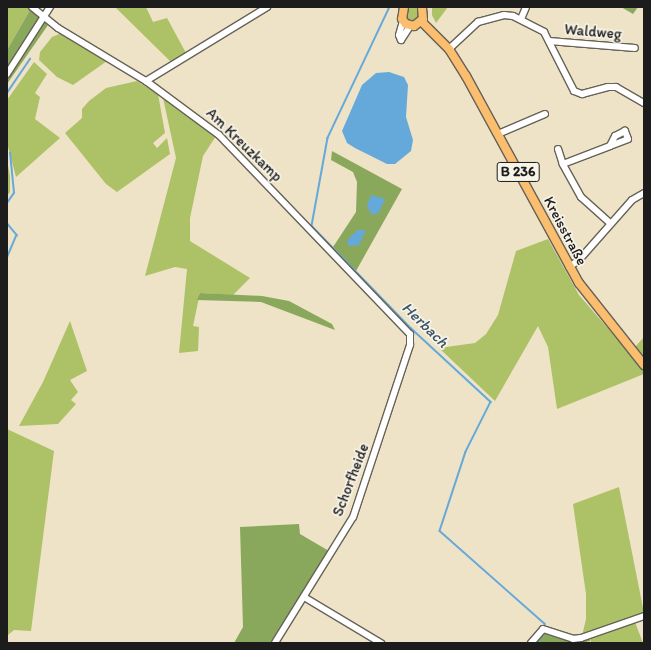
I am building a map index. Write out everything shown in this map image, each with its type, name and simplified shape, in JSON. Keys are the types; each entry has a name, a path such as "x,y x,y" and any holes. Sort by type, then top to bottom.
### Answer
{"main road":[{"path":"404,7 401,14 406,23 422,22 424,16 422,7"},
{"name":"Kreisstraße","path":"422,22 448,49 498,134 569,267 592,302 644,365"}],"street":[{"name":"Am Kreuzkamp","path":"32,7 42,17 146,81 219,135 410,334"},
{"path":"7,74 42,17 50,7"},
{"path":"146,81 267,7"},
{"path":"521,19 526,7"},
{"name":"Waldweg","path":"448,49 478,22 504,15 521,19 538,27 549,42 550,50 574,91 582,94 608,87 616,87 644,103"},
{"name":"Waldweg","path":"549,42 635,48"},
{"path":"498,134 545,114"},
{"path":"563,164 610,146"},
{"path":"558,149 563,164 581,197 610,223"},
{"path":"569,267 579,260 610,223 632,200 644,193"},
{"name":"Schorfheide","path":"275,643 353,517 408,352 410,334"},
{"path":"304,597 381,643"},
{"path":"531,643 543,629 573,639 581,638 644,616"}],"green space":[{"path":"7,7 27,7 30,10 7,50"},
{"path":"115,7 146,7 153,22 167,18 186,53 173,64"},
{"path":"407,7 419,7 422,14 415,23 406,20 404,12"},
{"path":"432,7 448,7 436,23 432,15"},
{"path":"621,7 638,7 633,14"},
{"path":"30,10 48,25 7,84 7,50"},
{"path":"63,34 107,61 73,85 57,77 39,60 40,52 52,37"},
{"path":"34,62 47,74 35,93 40,97 35,119 60,138 16,177 7,143 7,100"},
{"path":"137,81 158,94 165,133 153,143 157,148 167,138 170,154 117,192 106,184 65,133 82,118 82,109 89,101 106,88"},
{"path":"163,98 216,136 203,156 190,218 190,241 250,278 233,295 200,293 193,326 199,327 198,351 179,353 187,269 175,267 145,276 176,158"},
{"path":"332,151 402,189 356,271 333,247 356,212 357,182 353,172 331,160"},
{"path":"7,160 10,176 10,192 7,196"},
{"path":"548,239 579,295 644,370 644,374 557,409 548,347 538,326 495,401 439,348 475,343 486,334 498,315 516,251"},
{"path":"200,293 262,296 289,301 332,324 335,330 261,302 197,300"},
{"path":"70,321 87,371 70,380 78,392 71,400 76,404 58,424 19,426 43,382"},
{"path":"644,337 644,358 635,347"},
{"path":"7,429 54,451 31,631 14,630 8,635 7,641"},
{"path":"619,487 644,613 644,618 635,622 643,643 591,643 590,637 582,636 586,619 586,594 573,504"},
{"path":"299,524 300,534 329,551 270,643 234,643 243,627 240,527"},
{"path":"542,632 566,639 590,637 590,641 583,643 533,643"}],"water":[{"path":"389,72 404,77 408,85 406,117 413,140 411,151 395,164 387,164 355,148 347,143 342,131 362,85 376,73"},
{"path":"371,195 385,199 379,212 372,215 367,206"},
{"path":"358,230 366,230 359,245 349,246 347,242"}],"waterway":[{"name":"Herbach","path":"390,7 328,138 312,226 411,328 491,402 466,452 440,531 545,624 545,628"},
{"path":"7,93 30,59"},
{"path":"7,203 14,193 10,153"},
{"path":"7,223 17,235 7,259"},
{"path":"537,643 544,633"}]}
